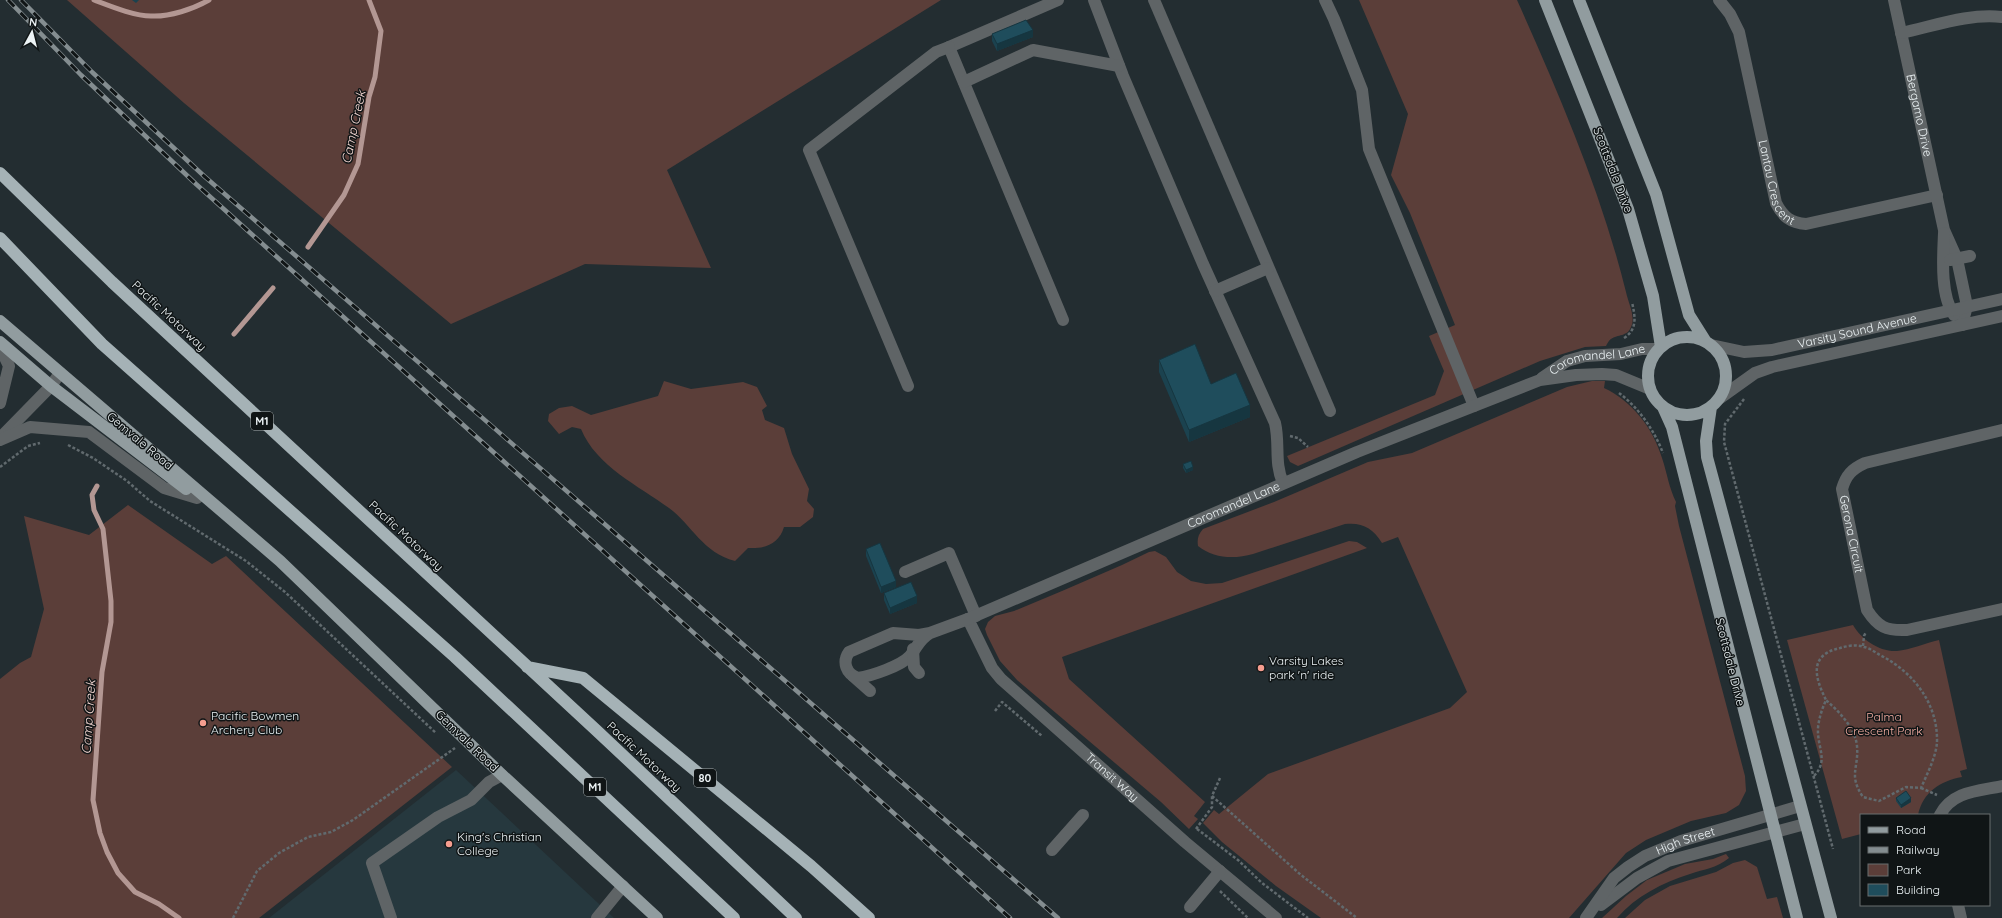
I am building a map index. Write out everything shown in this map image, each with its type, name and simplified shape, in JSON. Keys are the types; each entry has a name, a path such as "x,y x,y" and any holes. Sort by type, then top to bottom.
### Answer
{"highway":[{"name":"Pacific Motorway","path":"0,174 112,282 796,918"},
{"name":"M1","path":"0,238 102,344 455,657 734,918"},
{"name":"80","path":"526,667 583,678 810,866 869,918"}],"main road":[{"name":"Scottsdale Drive","path":"1545,0 1628,209 1654,296 1660,348"},
{"path":"1579,0 1656,194 1689,315 1709,344 1716,350 1723,360 1726,373 1725,386 1720,398 1711,407 1700,413 1687,415 1674,413 1663,407 1654,397 1650,389 1648,372 1651,360 1660,348 1669,341 1681,337 1694,337 1709,344"},
{"name":"Gemvale Road","path":"0,321 145,444 280,562 502,775 657,918"},
{"name":"Gemvale Road","path":"0,342 51,386 280,562"},
{"name":"Scottsdale Drive","path":"1663,407 1672,427 1797,918"},
{"path":"1711,407 1706,441 1707,457 1831,918"}],"street":[{"path":"908,386 809,150 936,52 1058,0"},
{"path":"1094,0 1119,66 1215,291 1275,423 1278,434 1277,462 1279,474 1284,483"},
{"path":"1154,0 1330,411"},
{"path":"1325,0 1362,90 1369,149 1474,406"},
{"name":"Lantau Crescent","path":"1719,0 1730,14 1738,32 1776,203 1781,213 1788,220 1806,224 1937,195"},
{"name":"Bergamo Drive","path":"1894,0 1944,230 1957,259 1968,306"},
{"path":"1901,33 1974,16 1988,15 2002,17"},
{"path":"949,47 1063,320"},
{"path":"964,82 1032,50 1119,66"},
{"name":"Bergamo Drive","path":"1944,230 1943,262 1951,310 1962,325"},
{"path":"1943,262 1970,256"},
{"path":"1215,291 1268,268"},
{"name":"Varsity Sound Avenue","path":"1709,344 1744,352 1772,350 2002,299"},
{"path":"1962,325 1968,306"},
{"name":"Varsity Sound Avenue","path":"1720,398 1755,373 1772,367 2002,316"},
{"path":"0,347 9,366 0,403"},
{"name":"Coromandel Lane","path":"1540,380 1567,361 1606,354 1621,354 1642,349 1660,348"},
{"path":"0,439 51,386 60,373"},
{"name":"Coromandel Lane","path":"930,633 917,643 909,657 901,662 858,678 853,676 847,670 845,664 846,657 850,652 899,632 912,635 930,633 972,617 1284,483 1540,380 1576,375 1602,374 1616,376 1650,389"},
{"path":"0,439 30,427 89,432 164,488 197,498"},
{"name":"Gerona Circuit","path":"2002,430 1865,462 1852,469 1845,479 1842,489 1867,610 1874,621 1884,628 1895,631 1907,630 2002,609"},
{"name":"Transit Way","path":"904,572 949,553 992,668 1000,679 1276,918"},
{"path":"899,632 907,636 911,641 914,667 919,673"},
{"path":"853,676 870,691"},
{"path":"391,918 372,863 438,817 471,800 489,782 502,775"},
{"path":"1941,814 1948,802 1960,795 2002,786"},
{"name":"High Street","path":"1590,914 1614,878 1628,866 1645,856 1681,841 1800,806"},
{"path":"1052,850 1083,814"},
{"name":"High Street","path":"1590,914 1637,878 1668,861 1805,824"},
{"path":"1190,907 1220,871"},
{"path":"597,918 623,886"},
{"path":"1958,906 1961,918"}],"path":[{"path":"1621,339 1631,333 1635,322 1632,302"},
{"path":"1613,390 1626,398 1646,421 1654,434 1665,459"},
{"path":"1746,395 1726,424 1724,442 1833,849"},
{"path":"1289,436 1298,438 1308,448"},
{"path":"0,467 28,446 44,441"},
{"path":"65,444 76,448 93,458 127,481 150,501 246,561 284,592 441,738"},
{"path":"1921,788 1935,750 1936,731 1934,718 1926,697 1908,674 1899,666 1863,646 1849,646 1831,650 1819,660 1816,670 1817,683 1826,700 1841,714 1851,729 1857,746 1855,785 1863,797 1880,801 1906,787 1921,788 1948,802"},
{"path":"1814,776 1821,768 1822,755 1818,729 1820,717 1826,700"},
{"path":"233,918 257,871 279,853 308,838 331,832 353,820 452,748 471,745"},
{"path":"452,748 457,753"},
{"path":"1200,823 1212,807 1212,796 1220,778"},
{"path":"1212,796 1301,875 1357,918"},
{"path":"1196,829 1238,860 1262,883 1308,918"}],"shaded area":[{"name":"King's Christian College","path":"456,770 614,918 269,918"}],"green space":[{"path":"67,0 941,0 667,170 711,268 585,264 451,324 184,103"},
{"path":"1359,0 1517,0 1578,143 1592,180 1616,254 1633,319 1631,327 1625,334 1614,337 1606,346 1585,347 1540,361 1298,466 1290,462 1287,456 1435,395 1444,371 1429,336 1455,325 1410,213 1391,175 1408,114"},
{"path":"664,381 691,389 743,382 757,387 767,406 762,410 765,420 784,428 792,454 809,489 807,501 814,509 813,517 800,527 784,527 779,538 775,541 760,548 748,548 735,561 714,552 669,508 619,474 597,454 581,429 572,427 559,434 548,421 549,414 559,408 572,406 591,415 658,396"},
{"path":"1592,381 1605,381 1604,388 1624,400 1632,408 1653,436 1662,458 1676,502 1675,506 1679,526 1745,776 1746,791 1739,805 1726,813 1691,821 1646,840 1626,853 1569,918 1321,918 1276,886 1222,842 1203,823 1214,810 1219,814 1268,774 1450,708 1467,692 1398,537 1382,543 1375,533 1366,527 1357,524 1345,524 1253,554 1239,557 1225,557 1218,556 1198,546 1199,535 1203,529 1274,502 1368,462 1412,453 1567,387"},
{"name":"Pacific Bowmen Archery Club","path":"128,505 212,564 226,556 452,767 259,918 0,918 0,679 20,663 31,657 44,609 24,516 89,535"},
{"path":"1349,541 1357,542 1367,548 1062,657 1069,679 1205,802 1194,816 1198,819 1189,829 1161,802 1017,680 1000,661 985,629 988,622 995,616 1014,611 1149,552 1155,551 1166,557 1177,572 1191,581 1206,584 1222,583"},
{"name":"Palma Crescent Park","path":"1853,625 1856,630 1871,644 1890,651 1907,649 1939,640 1967,769 1960,771 1962,777 1947,781 1928,794 1920,807 1918,814 1860,814 1860,834 1842,839 1787,640"},
{"path":"1726,854 1729,858 1720,864 1695,872 1650,891 1632,903 1617,918 1602,918 1626,896 1647,880 1685,864 1713,859"},
{"path":"1745,860 1757,867 1767,899 1777,897 1783,918 1625,918 1645,900 1670,886 1716,872 1733,863"}],"building":[{"path":"1026,20 1033,30 997,44 992,34"},
{"path":"1195,344 1211,384 1236,373 1250,405 1189,430 1159,360"},
{"path":"1191,461 1193,467 1186,470 1183,464"},
{"path":"880,543 896,581 881,587 866,549"},
{"path":"911,582 917,596 890,608 884,593"},
{"path":"1906,791 1911,798 1901,805 1896,798"}],"waterway":[{"path":"94,0 130,13 144,16 158,16 181,12 209,0"},
{"name":"Camp Creek","path":"308,247 344,195 358,164 369,97 375,77 381,31 369,0"},
{"name":"Camp Creek","path":"234,334 273,288"},
{"name":"Camp Creek","path":"97,486 92,495 94,510 103,529 111,601 111,622 102,672 93,800 100,833 107,852 118,873 135,892 159,904 179,918"}],"railway":[{"path":"8,0 81,75 196,184 1010,918"},
{"path":"21,0 92,72 204,176 1058,918"}],"place":[{"name":"Varsity Lakes park 'n' ride","path":"1261,668"},
{"name":"Pacific Bowmen Archery Club","path":"203,723"},
{"name":"King's Christian College","path":"449,844"}]}
